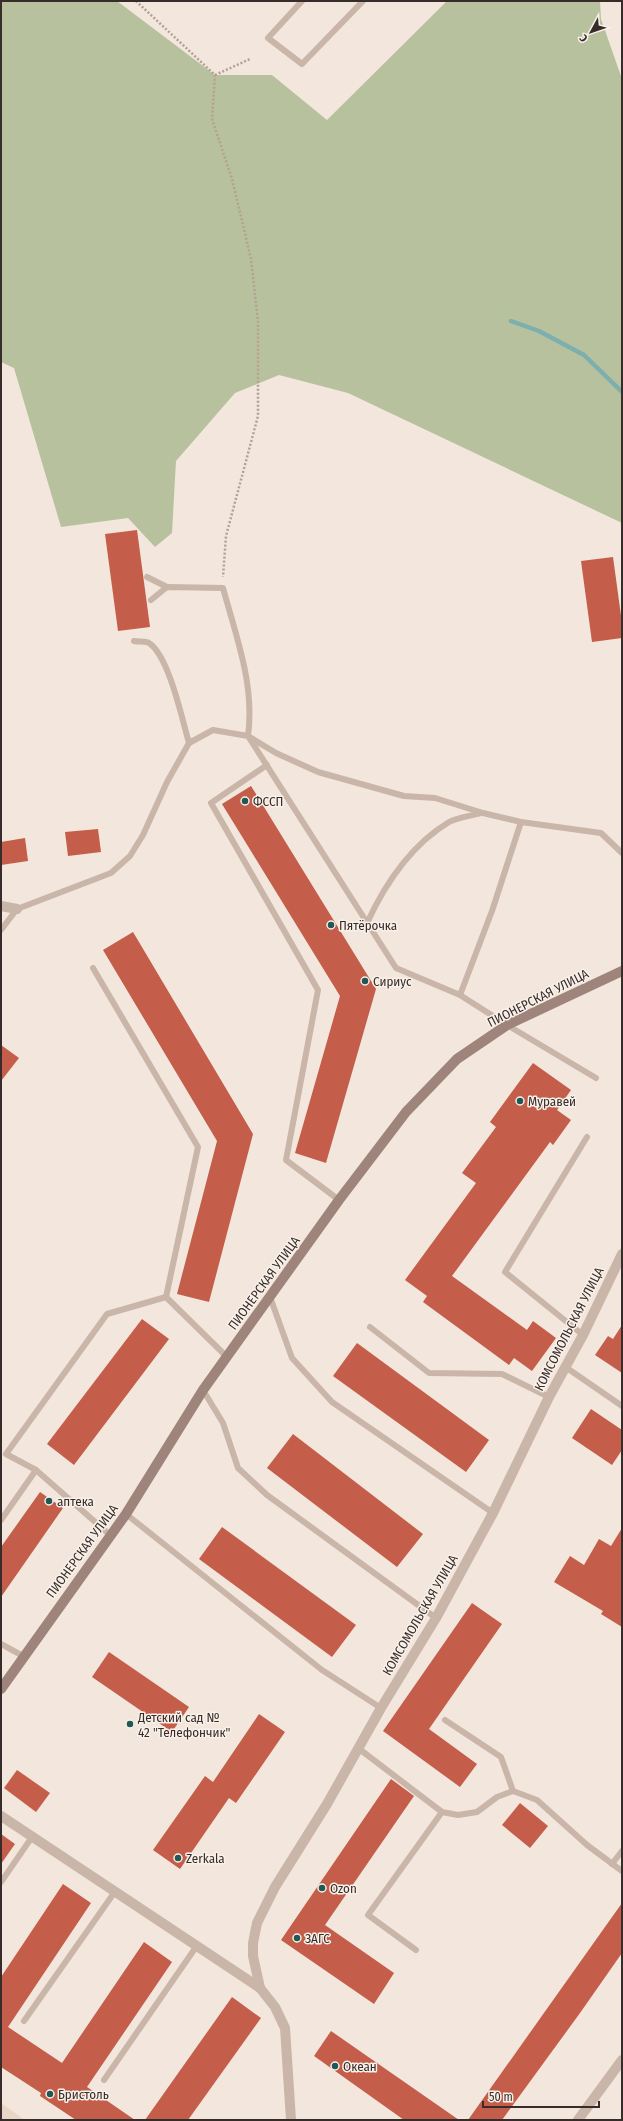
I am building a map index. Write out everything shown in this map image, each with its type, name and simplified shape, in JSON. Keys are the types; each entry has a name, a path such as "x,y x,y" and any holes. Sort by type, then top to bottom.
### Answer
{"main road":[{"name":"ПИОНЕРСКАЯ УЛИЦА","path":"1,1689 23,1656 126,1514 203,1390 339,1200 406,1112 457,1059 507,1026 622,971"}],"street":[{"path":"1,906 17,909"},
{"name":"КОМСОМОЛЬСКАЯ УЛИЦА","path":"260,1988 253,1956 253,1943 257,1923 275,1887 328,1804 381,1708 436,1618 493,1513 564,1366 583,1335 622,1254"},
{"path":"1,1816 114,1893 260,1988 275,2007 285,2028 291,2120"},
{"path":"578,2120 622,2060"}],"lane":[{"path":"302,1 268,38 302,64 363,1"},
{"path":"147,577 167,587 222,588 248,680 251,714 248,736 396,968 460,995 507,1026 596,1078"},
{"path":"151,600 167,587"},
{"path":"134,641 148,642 160,653 174,691 189,743"},
{"path":"1,930 17,909 111,873 130,856 143,835 167,782 189,743 213,730 248,736 276,753 318,772 404,796 435,798 483,813 521,822 602,833 622,853"},
{"path":"267,765 211,803 318,990 286,1160 339,1200"},
{"path":"367,923 392,876 426,840 450,821 483,813"},
{"path":"460,995 492,911 521,822"},
{"path":"94,968 198,1147 166,1297"},
{"path":"583,1335 505,1272 586,1137"},
{"path":"166,1297 227,1357"},
{"path":"110,1535 36,1470 6,1454 107,1314 166,1297"},
{"path":"270,1297 292,1358 332,1402 493,1513"},
{"path":"370,1327 429,1373 502,1374 549,1397"},
{"path":"564,1366 622,1406"},
{"path":"203,1390 223,1423 238,1468 266,1495 436,1618"},
{"path":"1,1520 36,1470"},
{"path":"126,1514 322,1670 381,1708"},
{"path":"1,1644 23,1656"},
{"path":"445,1720 501,1757 513,1791"},
{"path":"358,1748 442,1812 458,1815 477,1812 497,1796 513,1791 537,1800 587,1845 622,1871"},
{"path":"416,1950 368,1915 442,1812"},
{"path":"1,1882 32,1837"},
{"path":"612,1864 622,1851"},
{"path":"24,2021 114,1893"},
{"path":"104,2080 196,1947"}],"path":[{"path":"136,1 215,75"},
{"path":"215,75 250,59"},
{"path":"215,75 212,119 232,179 251,259 258,322 258,416 226,536 222,588"}],"green space":[{"path":"1,1 117,1 215,75 272,75 327,120 447,1 600,1 601,19 622,79 622,523 348,393 279,375 235,393 176,461 172,533 155,547 128,518 61,527 14,368 1,362"}],"shaded area":[{"path":"1,2103 25,2120 1,2120"}],"building":[{"path":"137,530 150,627 118,631 105,534"},
{"path":"613,557 622,623 622,638 592,642 581,561"},
{"path":"251,786 376,989 326,1163 295,1153 340,996 222,804"},
{"path":"98,829 101,852 68,856 65,832"},
{"path":"25,838 28,861 1,865 1,842"},
{"path":"133,932 253,1134 209,1302 177,1294 217,1141 103,950"},
{"path":"1,1045 19,1058 1,1081"},
{"path":"533,1063 571,1090 557,1110 571,1120 553,1145 550,1142 452,1276 527,1330 533,1321 556,1338 532,1371 514,1358 509,1365 423,1302 427,1296 405,1280 476,1183 462,1173 496,1127 490,1122"},
{"path":"142,1319 169,1339 74,1465 47,1444"},
{"path":"622,1325 622,1373 595,1355 608,1336 613,1339"},
{"path":"357,1343 489,1440 466,1472 333,1376"},
{"path":"591,1409 622,1430 622,1450 612,1465 572,1438"},
{"path":"293,1434 423,1534 397,1567 267,1468"},
{"path":"40,1492 63,1508 1,1597 1,1547"},
{"path":"222,1527 356,1625 332,1657 199,1559"},
{"path":"622,1528 622,1627 601,1614 603,1611 554,1582 570,1556 584,1565 599,1539 611,1546"},
{"path":"472,1603 502,1624 429,1729 477,1764 460,1787 383,1731"},
{"path":"109,1652 189,1707 172,1732 92,1677"},
{"path":"259,1714 285,1732 236,1803 229,1798 180,1869 153,1850 205,1776 213,1782"},
{"path":"17,1770 50,1793 36,1812 4,1788"},
{"path":"391,1779 414,1796 325,1925 394,1973 374,2004 281,1940"},
{"path":"520,1803 548,1826 530,1848 502,1825"},
{"path":"1,1834 15,1844 1,1864"},
{"path":"63,1884 91,1903 8,2027 62,2063 144,1942 172,1962 87,2087 135,2120 76,2120 40,2096 41,2093 1,2067 1,1977"},
{"path":"622,1903 622,1953 580,2013 502,2120 468,2120"},
{"path":"232,1997 261,2018 188,2120 145,2120"},
{"path":"331,2031 459,2120 404,2120 314,2056"}],"waterway":[{"path":"511,321 539,331 584,355 622,392"}],"place":[{"name":"ФССП","path":"245,801"},
{"name":"Пятёрочка","path":"331,925"},
{"name":"Сириус","path":"365,981"},
{"name":"Муравей","path":"520,1101"},
{"name":"аптека","path":"49,1501"},
{"name":"Детский сад № 42 \"Телефончик\"","path":"130,1724"},
{"name":"Zerkala","path":"178,1858"},
{"name":"Ozon","path":"322,1888"},
{"name":"ЗАГС","path":"297,1938"},
{"name":"Океан","path":"335,2066"},
{"name":"Бристоль","path":"50,2094"}]}
